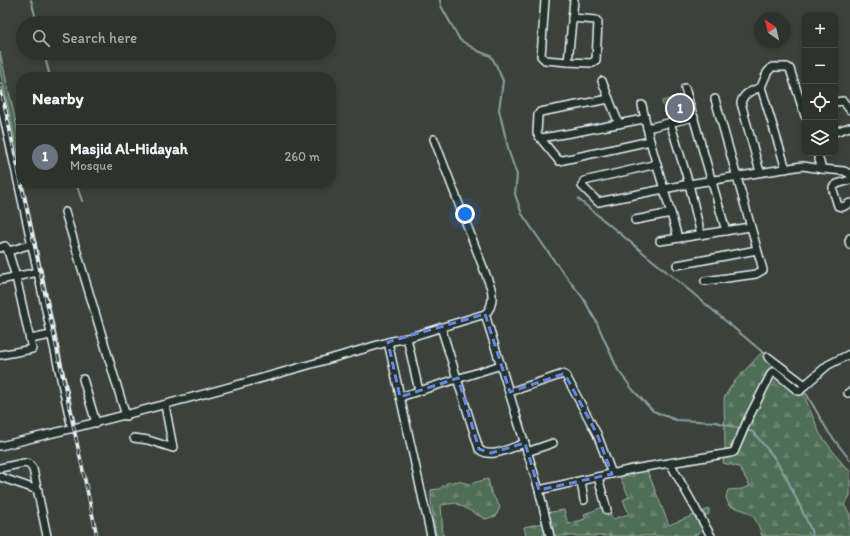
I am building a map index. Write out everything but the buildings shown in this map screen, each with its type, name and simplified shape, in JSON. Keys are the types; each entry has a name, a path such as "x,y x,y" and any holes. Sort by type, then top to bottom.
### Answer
{"street":[{"path":"546,0 542,56 545,60 591,63 596,60 598,22 596,20 572,18"},
{"path":"568,62 574,0"},
{"path":"786,169 761,87 767,73 772,68 787,67 790,69 802,106"},
{"path":"602,81 619,124"},
{"path":"760,172 741,103 745,94 761,87"},
{"path":"685,88 713,181 726,231"},
{"path":"0,99 16,172"},
{"path":"608,99 540,112 538,115 537,133 559,161 650,141"},
{"path":"705,281 756,274 763,270 756,250 715,99"},
{"path":"838,102 843,101 850,110"},
{"path":"642,104 644,119 678,238"},
{"path":"647,128 694,117"},
{"path":"540,138 644,119"},
{"path":"670,122 689,184 701,235"},
{"path":"838,131 850,128"},
{"path":"0,446 126,416 388,342 407,338 485,314 490,307 492,299 491,288 434,139"},
{"path":"818,156 822,169"},
{"path":"657,164 584,181 582,186 598,202 689,184 803,166 848,172"},
{"path":"850,180 837,184 833,190 838,206 843,207 850,203"},
{"path":"20,188 72,429"},
{"path":"65,212 126,416"},
{"path":"635,220 671,213"},
{"path":"660,241 750,227"},
{"path":"850,238 850,245"},
{"path":"8,251 32,244"},
{"path":"0,248 5,246 8,251 16,277 32,348 0,355"},
{"path":"677,265 756,250"},
{"path":"0,280 38,272"},
{"path":"485,314 528,452 550,536"},
{"path":"441,327 478,446 486,453 491,453 525,443"},
{"path":"30,340 52,335"},
{"path":"407,338 419,391"},
{"path":"388,342 432,536"},
{"path":"539,490 633,469 730,454 734,452 748,419 772,372 775,372 797,391 828,365 850,354"},
{"path":"768,357 802,388"},
{"path":"400,397 501,365"},
{"path":"510,392 563,374 566,376 597,434 612,474"},
{"path":"83,379 96,423"},
{"path":"134,438 148,440 172,448 165,405"},
{"path":"528,452 553,443"},
{"path":"0,468 24,463 29,464 33,469 47,536"},
{"path":"670,463 711,536"},
{"path":"0,477 38,490"},
{"path":"598,477 606,510"},
{"path":"581,480 584,500"}],"highlighted area":[{"path":"485,314 510,392 563,374 566,376 597,434 612,474 539,490 525,443 491,453 479,449 458,378 400,397 388,342"}],"green space":[{"path":"0,52 16,123 16,143 0,71"},
{"path":"669,99 673,114 666,116 662,101"},
{"path":"763,351 790,383 804,395 820,434 845,467 850,471 850,496 844,505 850,514 850,536 762,536 757,522 751,515 747,512 729,506 726,497 728,490 742,489 750,486 739,467 723,463 725,447 724,398 733,383"},
{"path":"647,470 669,525 709,509 709,514 700,518 705,528 697,534 691,536 526,536 524,527 547,522 545,513 564,510 568,524 585,519 584,514 606,506 613,519 629,514 623,500 629,497 620,477"},
{"path":"488,479 491,492 500,507 496,516 485,519 456,503 441,505 443,536 436,536 431,490 439,489 447,483 458,481 469,484"}],"waterway":[{"path":"31,0 35,16"},
{"path":"440,0 441,6 460,40 478,51 491,56 497,67 503,81 499,110 509,152 517,175 515,194 522,214 555,262 583,298 596,321 618,370 633,390 653,411 676,420 716,422 753,432 773,456 786,477 811,530 812,536"},
{"path":"46,60 49,72"},
{"path":"78,188 82,201"},
{"path":"578,199 766,355"},
{"path":"783,373 807,395 829,433 850,460"}],"railway":[{"path":"0,85 16,159"},
{"path":"22,188 97,536"}],"place":[{"name":"Masjid Al-Hidayah","path":"680,108"}]}
